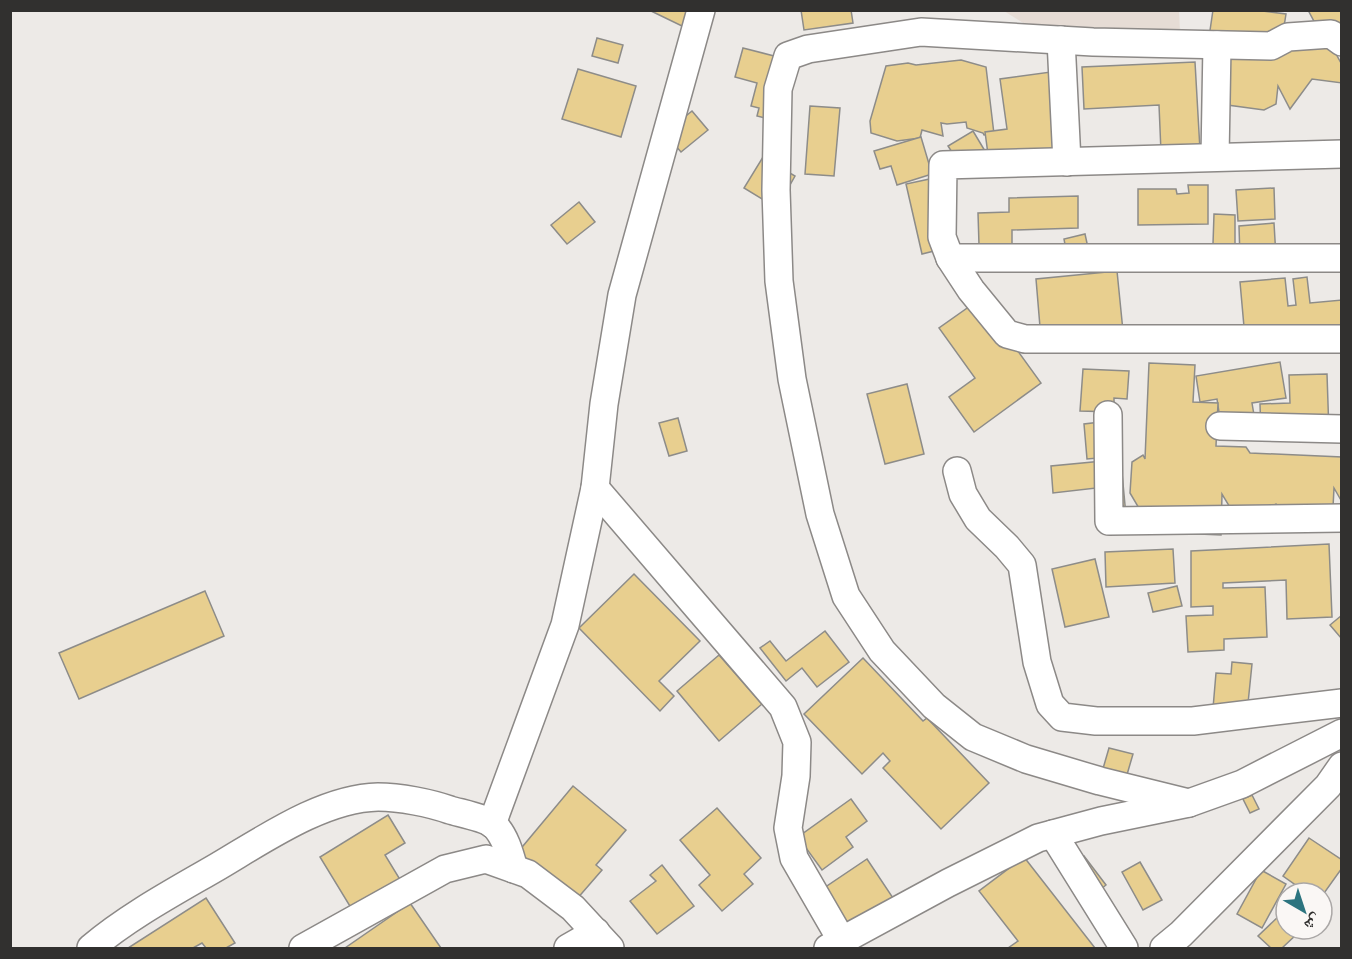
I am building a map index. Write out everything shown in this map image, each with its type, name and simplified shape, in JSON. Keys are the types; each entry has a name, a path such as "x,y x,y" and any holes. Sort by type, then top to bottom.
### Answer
{"street":[{"path":"492,824 565,626 595,488 604,404 622,295 701,10"},
{"path":"1189,803 1100,781 1026,759 973,737 934,706 890,658 846,596 820,514 792,379 779,281 776,190 778,89 788,56 808,50 921,32 1061,40 1271,46 1288,38 1331,34 1341,42"},
{"path":"1061,40 1067,162"},
{"path":"1215,158 1217,45"},
{"path":"1341,154 943,165 942,237 950,258 971,290 1006,334 1025,339 1341,339"},
{"path":"950,258 1341,258"},
{"path":"1108,415 1109,521 1341,518"},
{"path":"1220,426 1341,429"},
{"path":"957,471 963,494 978,519 1022,565 1037,662 1050,704 1062,717 1096,722 1193,721 1341,703"},
{"path":"595,488 783,707 796,742 796,776 788,828 794,858 835,945 948,883 1038,838 1101,821 1189,803 1242,784 1341,733"},
{"path":"1164,948 1181,934 1328,786 1341,766"},
{"path":"91,948 164,897 261,841 312,814 347,802 378,797 435,805 492,824 507,844 514,869"},
{"path":"1053,834 1124,948"},
{"path":"303,948 445,869 486,859 528,874 573,908 603,940"},
{"path":"568,948 603,940"}],"shaded area":[{"path":"1004,11 1179,11 1180,32 1038,32"}],"building":[{"path":"649,10 692,10 684,27"},
{"path":"801,10 851,10 853,23 804,30"},
{"path":"1213,10 1255,10 1286,14 1283,33 1317,27 1308,10 1342,10 1342,45 1324,32 1342,65 1342,83 1312,79 1290,109 1278,86 1276,104 1264,110 1220,104 1207,51"},
{"path":"597,38 623,45 618,63 592,56"},
{"path":"743,48 782,58 778,121 757,116 759,108 751,106 757,83 735,77"},
{"path":"961,60 986,67 994,134 984,135 967,128 966,122 941,123 943,136 922,130 920,138 897,141 871,133 870,121 886,66"},
{"path":"1195,62 1200,150 1161,152 1159,105 1084,109 1082,67"},
{"path":"578,69 636,86 621,137 562,119"},
{"path":"1058,71 1058,159 990,169 985,132 1007,129 1000,79"},
{"path":"810,106 840,108 834,176 805,174"},
{"path":"692,111 708,130 681,152 668,137 676,124"},
{"path":"973,131 988,156 964,171 948,146"},
{"path":"921,137 932,174 897,185 891,166 880,169 874,151"},
{"path":"763,157 795,176 777,208 744,188"},
{"path":"939,177 954,246 922,254 906,184"},
{"path":"1188,185 1208,185 1208,224 1138,225 1138,189 1176,189 1177,194 1189,193"},
{"path":"1274,188 1275,219 1238,221 1236,190"},
{"path":"1078,196 1078,228 1012,230 1012,244 979,245 978,213 1009,212 1009,198"},
{"path":"579,202 595,222 567,244 551,225"},
{"path":"1214,214 1235,215 1235,245 1213,244"},
{"path":"1274,223 1276,257 1240,258 1239,226"},
{"path":"1085,234 1090,257 1068,261 1064,239"},
{"path":"1117,271 1123,331 1041,339 1036,279"},
{"path":"1307,277 1310,303 1342,300 1342,329 1245,338 1240,282 1285,278 1288,306 1296,305 1293,279"},
{"path":"980,299 1041,383 974,432 949,397 975,378 939,328"},
{"path":"1280,362 1286,398 1252,403 1256,427 1222,432 1217,399 1200,402 1196,376"},
{"path":"1149,363 1195,365 1193,402 1218,403 1216,446 1246,447 1250,453 1342,457 1342,502 1334,488 1332,527 1288,526 1276,504 1240,524 1222,494 1221,535 1153,532 1130,493 1132,462 1143,455 1145,459"},
{"path":"1083,369 1129,371 1127,399 1114,398 1114,412 1080,411"},
{"path":"1327,374 1329,433 1261,435 1260,404 1290,403 1289,375"},
{"path":"907,384 924,454 885,464 867,394"},
{"path":"678,418 687,451 669,456 659,423"},
{"path":"1117,420 1127,526 1096,488 1053,493 1051,466 1103,461 1109,457 1087,459 1084,424"},
{"path":"1329,544 1332,617 1287,619 1286,580 1223,583 1223,588 1265,587 1267,637 1224,639 1224,650 1188,652 1186,616 1213,615 1213,606 1191,607 1191,551"},
{"path":"1173,549 1175,583 1106,587 1105,552"},
{"path":"1095,559 1109,617 1065,627 1052,569"},
{"path":"634,574 700,641 659,681 674,696 660,711 579,628"},
{"path":"1177,586 1182,606 1153,612 1148,593"},
{"path":"205,591 224,636 79,699 59,653"},
{"path":"1342,615 1342,637 1341,638 1330,625"},
{"path":"825,631 849,662 817,687 802,668 786,681 760,648 770,641 786,661"},
{"path":"719,655 762,704 719,741 677,691"},
{"path":"863,658 923,721 927,718 989,783 941,829 883,768 890,761 883,753 862,774 804,714"},
{"path":"1232,662 1252,664 1246,723 1212,720 1216,673 1231,674"},
{"path":"1109,748 1133,754 1126,778 1102,772"},
{"path":"573,786 626,830 596,865 602,870 576,900 518,852"},
{"path":"1252,795 1259,809 1250,813 1243,799"},
{"path":"851,799 867,821 846,837 853,847 822,870 798,837"},
{"path":"717,808 761,858 744,874 753,884 722,911 699,885 710,875 680,840"},
{"path":"388,815 405,843 385,855 407,891 359,921 320,857"},
{"path":"1309,838 1342,860 1342,868 1333,881 1290,881 1283,876"},
{"path":"1084,856 1106,885 1095,894 1072,864"},
{"path":"1024,857 1095,948 1008,948 1018,941 979,891"},
{"path":"867,859 893,898 846,929 821,890"},
{"path":"1140,862 1162,900 1143,910 1122,872"},
{"path":"662,865 694,906 657,934 630,901 656,881 650,875"},
{"path":"1261,870 1281,881 1274,881 1274,906 1262,928 1237,914"},
{"path":"206,898 235,943 226,948 206,948 202,943 193,948 128,948"},
{"path":"410,903 441,948 345,948"},
{"path":"1274,921 1274,941 1289,941 1282,948 1271,948 1258,936"}]}
